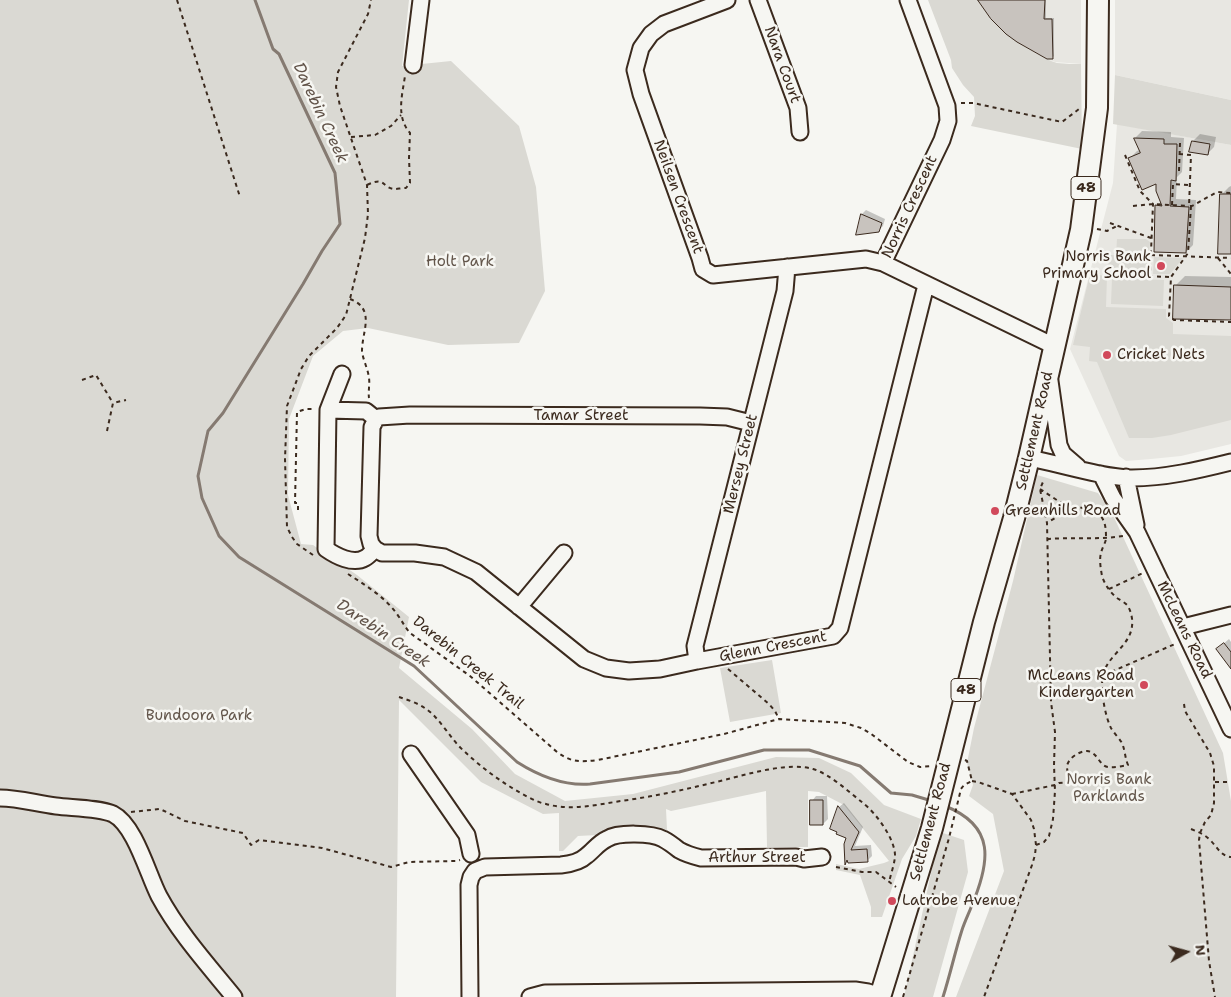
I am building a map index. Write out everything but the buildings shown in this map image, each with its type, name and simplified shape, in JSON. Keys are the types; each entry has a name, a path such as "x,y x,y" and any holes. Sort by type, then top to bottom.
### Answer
{"main road":[{"name":"Settlement Road","path":"881,996 910,898 941,833 952,788 984,622 1029,458 1081,230 1097,108 1098,0"}],"street":[{"path":"409,70 421,0"},
{"name":"Neilsen Crescent","path":"727,0 706,3 664,24 651,34 641,48 635,70 641,94 703,269 713,275 866,259 883,263"},
{"name":"Nara Court","path":"758,0 798,108 800,132"},
{"name":"Norris Crescent","path":"908,0 947,106 948,121 946,132 883,263 1054,346"},
{"name":"Mersey Street","path":"697,661 695,646 785,291 787,267"},
{"name":"Glenn Crescent","path":"375,549 382,553 415,553 444,557 476,572 584,659 606,668 629,672 660,669 833,636 840,628 926,285"},
{"path":"1048,372 1059,445 1065,456 1080,469"},
{"path":"328,410 366,411 376,419 372,427 369,536 371,544 375,549 365,558 354,561 326,549 328,410 342,374"},
{"name":"Tamar Street","path":"376,419 379,417 410,415 700,416 727,417 751,422"},
{"path":"1029,458 1101,474 1126,477 1150,477 1181,473 1231,462"},
{"name":"McLeans Road","path":"1101,474 1113,498 1137,532 1231,728"},
{"name":"McLeans Road","path":"1126,477 1137,532"},
{"path":"519,607 564,553"},
{"path":"1186,632 1231,614"},
{"path":"411,754 467,835 471,854"},
{"path":"0,798 96,810 113,814 122,821 132,834 159,896 186,938 234,997"},
{"name":"Arthur Street","path":"470,997 469,885 471,877 479,868 491,866 561,866 586,858 604,840 609,837 622,835 652,835 664,839 687,854 701,858 796,857 804,859 822,857"},
{"path":"530,997 545,993 614,995 855,990 881,996"}],"path":[{"path":"177,0 240,197"},
{"path":"316,556 297,544 287,527 285,459 287,406 301,369 346,315 365,238 368,214 367,185 340,106 336,87 338,72 368,14 371,0"},
{"path":"367,185 375,181 382,182 392,189 406,188 410,183 410,134 404,127 401,115 401,99 409,70"},
{"path":"947,106 973,103 1062,122 1079,110"},
{"path":"351,137 375,136 391,126 401,115"},
{"path":"1178,171 1180,143"},
{"path":"1179,154 1191,155 1188,253 1171,277 1169,316 1174,320 1231,322"},
{"path":"1125,155 1140,191 1153,204 1150,276"},
{"path":"1172,205 1173,184 1190,185"},
{"path":"1133,206 1153,204 1190,206 1217,192 1231,192"},
{"path":"1110,223 1151,238"},
{"path":"1096,229 1107,231 1118,225"},
{"path":"1150,255 1231,258"},
{"path":"1218,258 1231,274"},
{"path":"1110,275 1171,277"},
{"path":"350,299 362,307 366,319 362,351 369,377 368,395 370,401"},
{"path":"82,380 96,375 113,403 107,431"},
{"path":"113,403 126,400"},
{"path":"298,510 298,503 296,503 297,412 306,409 328,410"},
{"path":"1036,844 1044,842 1049,836 1055,785 1056,732 1051,702 1047,522 1040,489 1043,482"},
{"path":"1040,489 1072,510"},
{"path":"903,997 952,788 972,781 1012,794 1059,783 1072,782 1066,766 1075,755 1087,751 1108,767 1128,765 1122,743 1111,727 1102,690 1103,675 1112,658 1128,638 1132,630 1133,621 1127,605 1109,590 1102,576 1100,555 1106,538 1104,519 1098,512 1084,507 1061,514 1047,522"},
{"path":"1047,539 1106,538 1137,532"},
{"path":"1109,590 1155,568"},
{"name":"Darebin Creek Trail","path":"347,574 377,594 397,614 410,634 470,676 527,727 557,752 570,760 583,762 598,760 724,734 779,719 852,725 870,733 908,762 920,767 933,765"},
{"path":"1103,675 1186,632"},
{"path":"720,657 726,667 769,704 779,719"},
{"path":"399,697 428,710 464,752 504,783 542,804 556,807 584,807 638,799 761,771 793,767 813,769 829,778 871,809 881,822 890,838 895,855 889,882"},
{"path":"1184,704 1185,711 1210,753 1214,766 1214,803 1211,815 1205,822 1199,840 1209,961 1215,997"},
{"path":"1215,782 1231,782"},
{"path":"984,997 1035,855 1034,829 1012,794"},
{"path":"113,814 160,808 185,821 243,833 251,845 259,840 322,848 392,867 409,862 457,861 471,854"},
{"path":"1192,829 1211,840 1222,854 1231,856"},
{"path":"836,866 862,872 876,872 910,898"}],"shaded area":[{"path":"978,0 1081,0 1081,64 1055,62 1017,42 991,19"},
{"path":"1115,0 1231,0 1231,100 1115,75"},
{"name":"Norris Bank Primary School","path":"1117,124 1231,145 1231,444 1181,456 1126,461 1119,456 1070,349 1113,183"}],"green space":[{"name":"Bundoora Park","path":"0,0 409,0 402,66 451,61 519,126 536,187 545,291 519,343 448,345 368,328 343,331 313,356 289,419 288,495 301,544 313,545 357,575 409,617 399,668 472,729 515,774 565,801 633,794 776,757 819,758 851,773 884,805 921,819 916,836 902,859 882,917 871,917 871,907 860,875 836,870 836,864 859,869 889,861 844,805 819,792 808,791 808,847 767,847 766,791 671,811 666,809 667,830 649,827 613,827 597,835 578,836 563,851 559,851 559,813 543,814 481,782 399,700 396,997 0,997"},
{"path":"928,0 978,0 1004,30 1026,47 1057,63 1081,64 1082,149 971,126 975,116 974,97 963,85 952,68 951,60"},
{"path":"1115,75 1231,100 1231,145 1113,124"},
{"path":"1117,239 1146,239 1150,242 1147,274 1108,272 1109,255 1116,255"},
{"path":"1154,257 1183,258 1170,274 1153,274"},
{"path":"1090,274 1107,276 1106,307 1166,309 1166,318 1173,323 1173,334 1231,336 1231,420 1171,435 1152,438 1129,438 1097,362 1089,361 1090,347 1073,345"},
{"path":"1112,278 1164,280 1163,306 1111,304"},
{"name":"Norris Bank Parklands","path":"1037,475 1098,493 1112,513 1223,753 1231,801 1231,997 956,997 1004,871 993,814 969,796 973,785 967,763 974,728 1013,581"},
{"path":"772,660 781,713 730,722 720,668"},
{"path":"940,832 964,840 968,872 933,997 904,997"}],"waterway":[{"name":"Darebin Creek","path":"255,0 273,49 279,54 335,173 340,224 223,413 208,431 198,476 202,498 219,536 239,557 414,666 517,762 543,776 562,782 590,784 679,772 764,750 809,750 860,766 891,793 912,795 932,801"},
{"name":"Darebin Creek","path":"943,997 962,930 983,874 985,860 981,835 973,824 962,814 945,806"}],"place":[{"name":"Norris Bank Primary School","path":"1161,266"},
{"name":"Cricket Nets","path":"1107,355"},
{"name":"Greenhills Road","path":"995,511"},
{"name":"McLeans Road Kindergarten","path":"1144,685"},
{"name":"Latrobe Avenue","path":"892,901"}],"park label":[{"name":"Holt Park","path":"460,262"}]}
